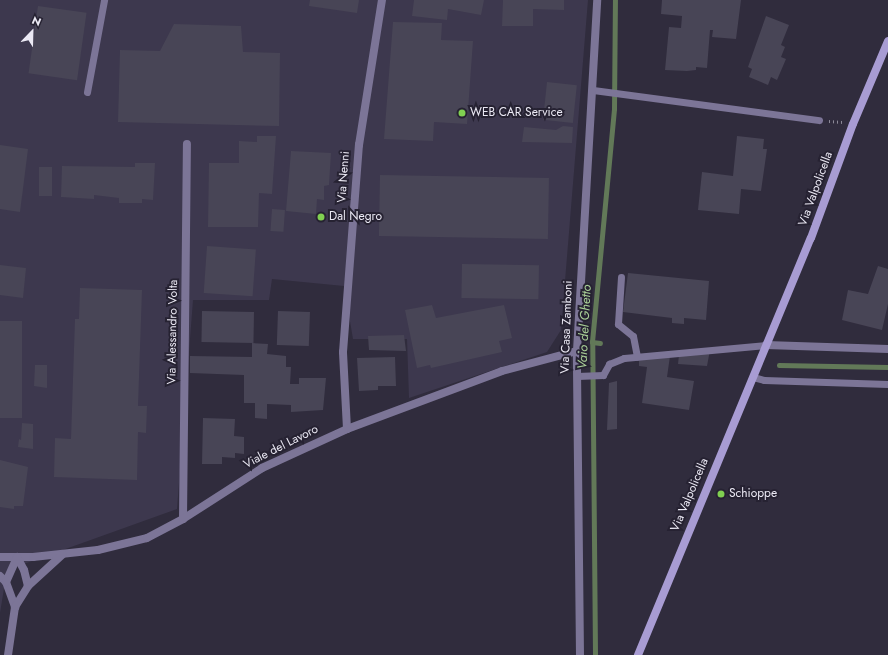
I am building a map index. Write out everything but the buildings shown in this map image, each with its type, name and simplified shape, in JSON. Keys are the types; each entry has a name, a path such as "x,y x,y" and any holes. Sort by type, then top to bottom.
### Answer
{"main road":[{"name":"Via Valpolicella","path":"638,655 811,238 852,124 888,41"}],"street":[{"name":"Via Nenni","path":"347,429 343,352 359,145 382,0"},
{"name":"Via Casa Zamboni","path":"580,655 577,351 597,0"},
{"name":"Via Alessandro Volta","path":"183,520 187,144"},
{"path":"766,345 888,349"},
{"name":"Viale del Lavoro","path":"0,557 63,554 98,550 147,538 183,520 262,468 347,429 502,371 577,351"},
{"path":"8,655 15,607 28,586 63,554"},
{"path":"17,557 24,570 28,586"},
{"path":"6,582 17,557"},
{"path":"0,576 6,582 15,607"}],"lane":[{"path":"87,92 104,0"},
{"path":"592,90 819,120"},
{"path":"621,277 618,324 633,336 637,357"},
{"path":"577,376 603,375 608,364 637,357 766,345"},
{"path":"753,377 771,380 888,384"}],"path":[{"path":"819,120 852,124"}],"shaded area":[{"path":"0,0 588,0 561,330 547,352 409,398 407,339 353,339 344,286 272,279 269,300 193,300 177,509 7,570 0,613"}],"waterway":[{"name":"Vaio del Ghetto","path":"595,655 592,342 614,109 615,0"},
{"name":"Vaio del Ghetto","path":"592,342 600,343"},
{"path":"779,365 888,367"}],"place":[{"name":"WEB CAR Service","path":"462,113"},
{"name":"Dal Negro","path":"321,217"},
{"name":"Schioppe","path":"721,494"}]}
